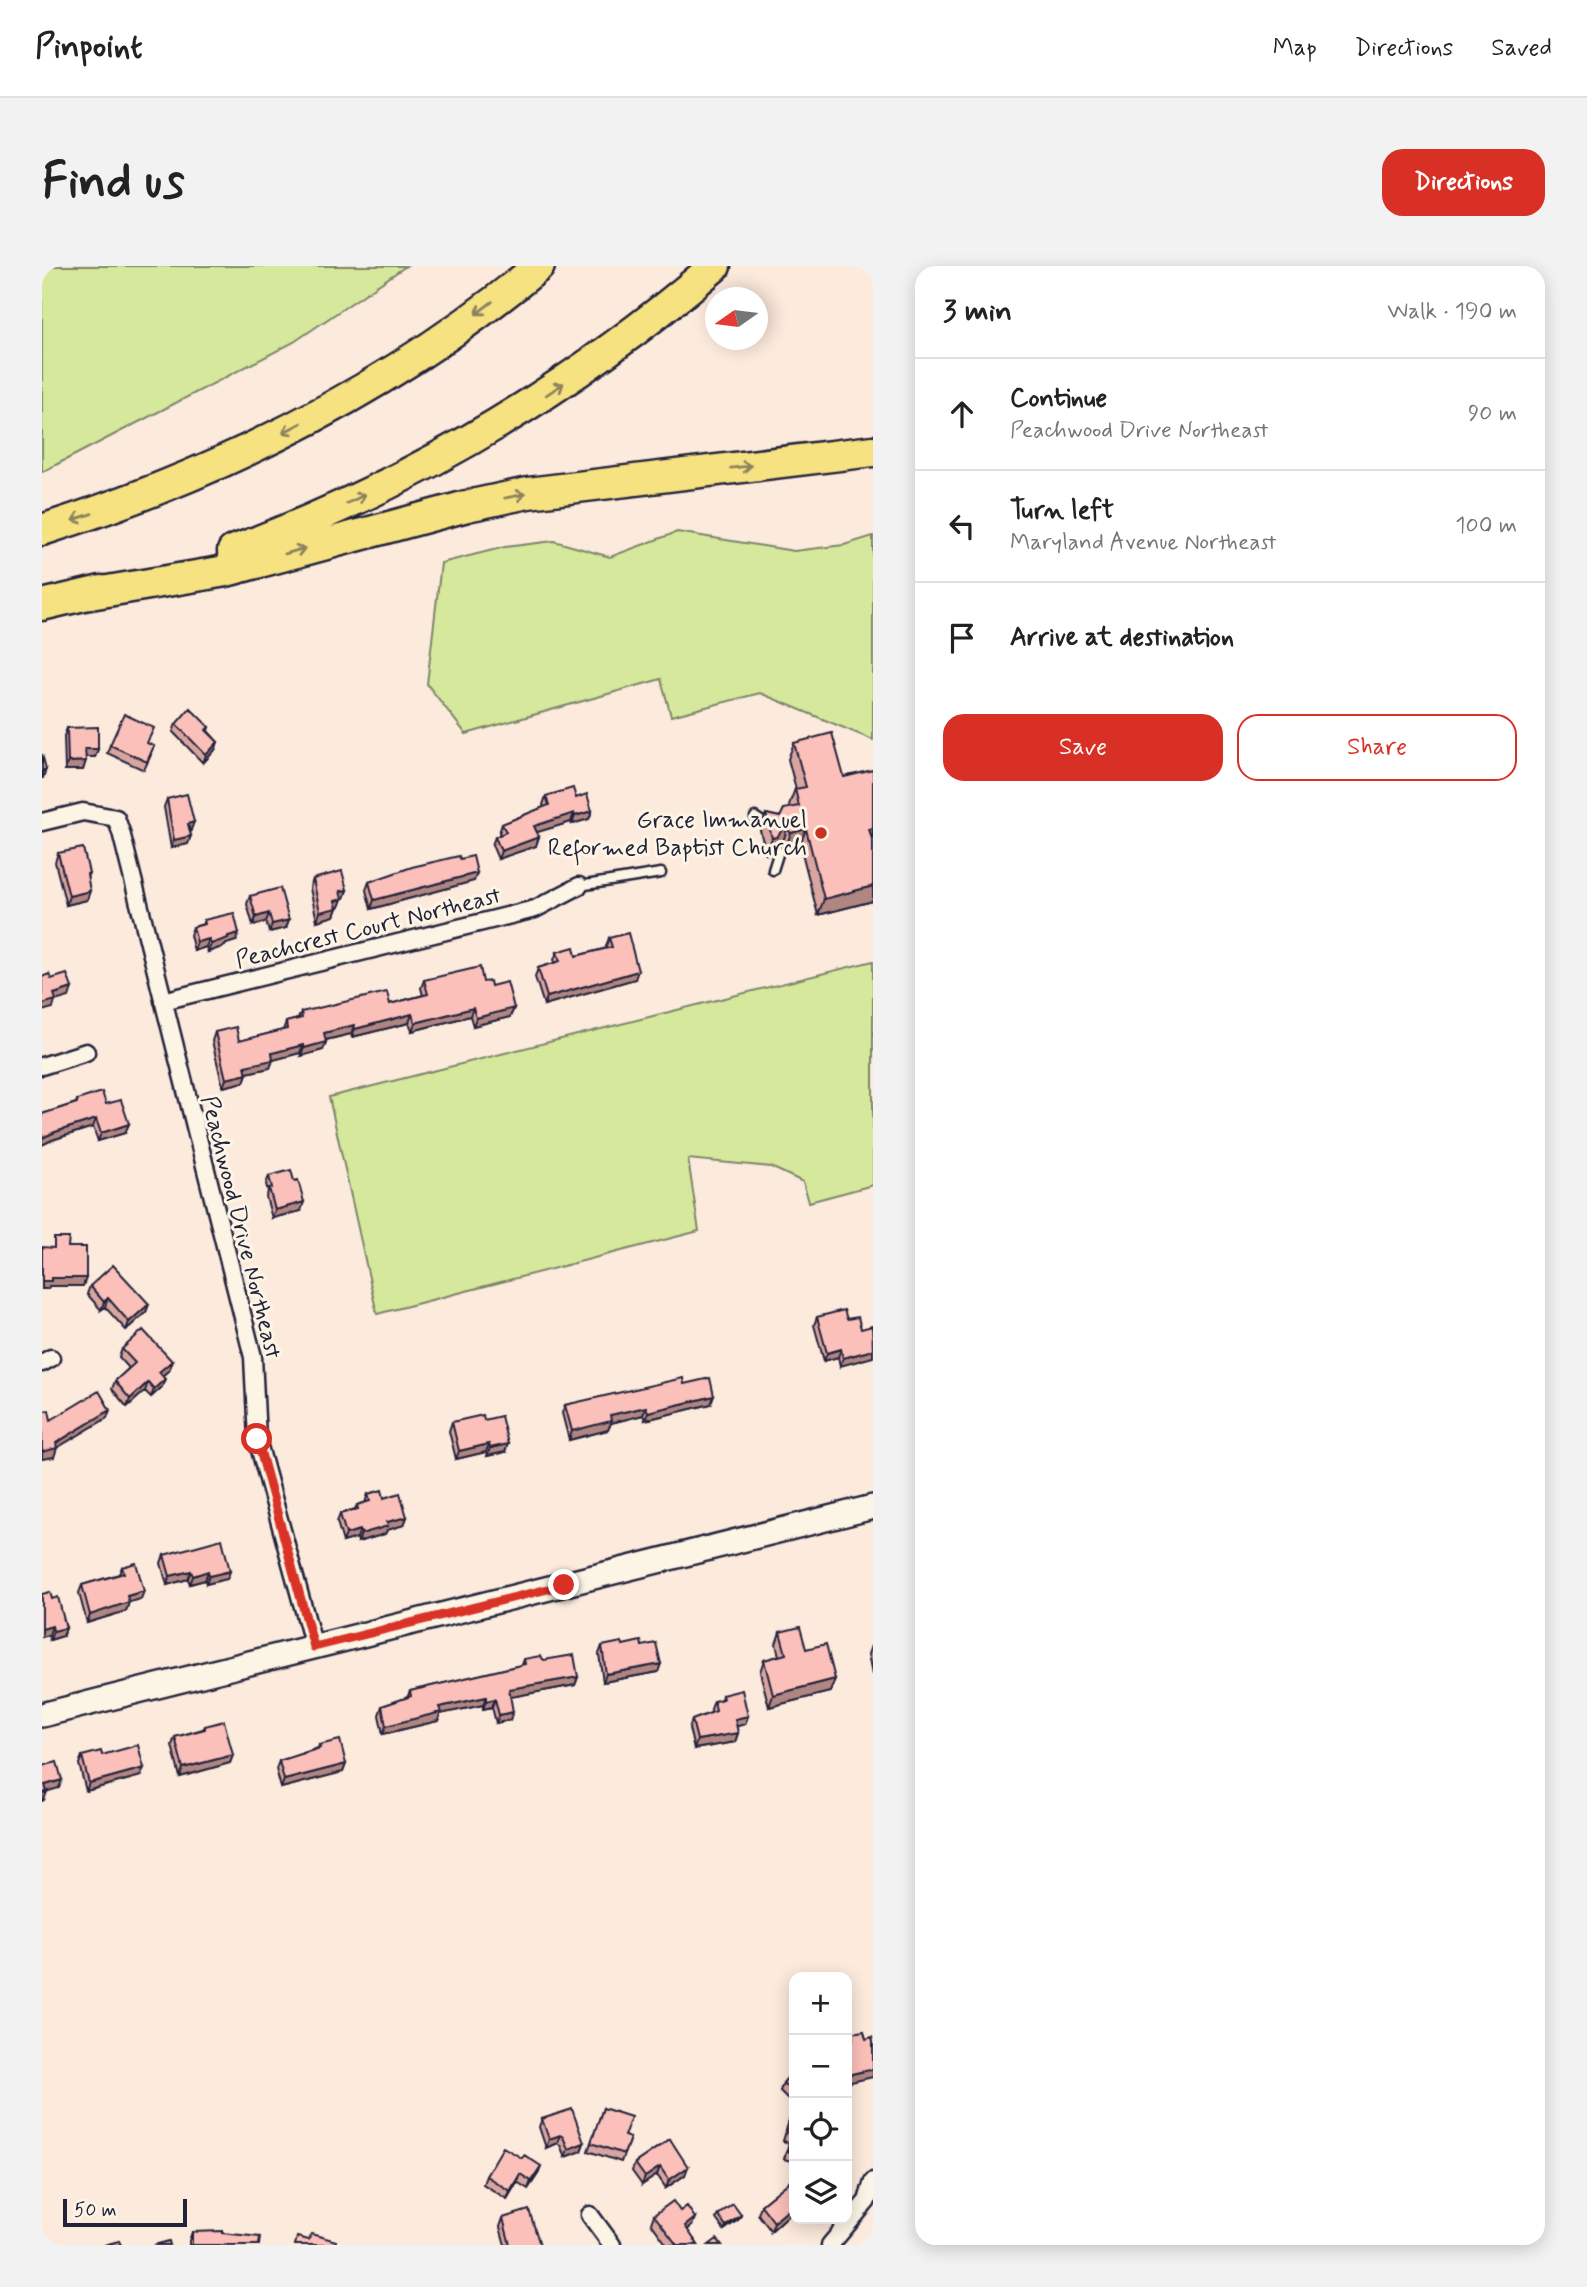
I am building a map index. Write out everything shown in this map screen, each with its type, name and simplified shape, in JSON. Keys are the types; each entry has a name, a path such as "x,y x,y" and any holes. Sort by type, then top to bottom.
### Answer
{"highway":[{"path":"42,530 178,481 312,417 456,328 538,266"},
{"path":"42,605 173,571 259,541 343,505 454,450 544,397 588,366 654,317 715,266"},
{"path":"85,595 226,571 467,506 519,495 873,451"}],"street":[{"name":"Peachwood Drive Northeast","path":"42,822 83,812 116,818 253,1357 257,1439 314,1647"},
{"name":"Peachcrest Court Northeast","path":"163,1001 536,909 579,886"},
{"path":"42,1066 86,1052"},
{"path":"42,1715 873,1507"},
{"path":"830,2245 870,2203 873,2181"},
{"path":"590,2215 612,2245"}],"lane":[{"path":"755,817 772,827"},
{"path":"773,870 779,851"},
{"path":"579,886 661,873"}],"green space":[{"path":"42,266 406,266 294,342 42,472"},
{"path":"677,532 794,551 844,545 873,536 873,740 760,693 671,716 661,679 466,734 427,684 441,563 505,547 554,541 610,557"},
{"path":"873,961 873,1185 809,1202 803,1182 771,1167 688,1159 699,1231 377,1314 329,1097"}],"building":[{"path":"190,708 209,727 206,730 218,742 206,755 176,724"},
{"path":"124,714 154,728 147,743 154,746 147,762 110,745"},
{"path":"98,727 98,749 85,749 86,761 68,762 67,728"},
{"path":"832,733 844,777 873,770 873,828 869,829 873,843 873,886 824,899 806,829 791,833 783,829 777,837 772,838 766,814 780,817 784,809 799,806 795,789 806,787 794,743"},
{"path":"42,754 46,769 42,771"},
{"path":"573,788 576,798 587,794 592,811 575,816 574,813 534,826 539,837 501,851 495,837 506,832 502,824 549,805 546,796"},
{"path":"187,794 194,822 188,824 191,836 174,840 167,799"},
{"path":"83,848 90,891 69,896 58,853"},
{"path":"459,856 460,859 473,856 477,873 374,900 369,882 412,867"},
{"path":"342,871 347,890 340,891 342,899 335,901 337,908 320,912 313,879"},
{"path":"280,888 289,920 272,924 269,913 256,917 250,896"},
{"path":"234,913 239,933 211,944 209,939 197,942 193,927 205,924 204,920"},
{"path":"628,933 638,971 547,997 538,968 560,961 557,952 574,947 576,956 612,947 609,938"},
{"path":"480,967 483,982 490,981 491,986 507,982 514,1008 476,1018 473,1008 415,1023 412,1014 355,1029 354,1025 324,1033 326,1042 272,1053 273,1060 245,1066 247,1074 226,1079 215,1032 236,1027 239,1041 287,1029 286,1022 302,1018 301,1012 387,992 390,1004 428,994 424,980"},
{"path":"49,974 51,979 67,974 72,988 54,994 56,1000 42,1004 42,977"},
{"path":"102,1092 106,1104 121,1100 129,1124 101,1133 96,1119 42,1138 42,1114"},
{"path":"291,1170 294,1181 298,1180 304,1202 275,1210 269,1176"},
{"path":"54,1238 69,1238 68,1247 86,1247 86,1278 51,1278 51,1281 42,1281 42,1247 54,1248"},
{"path":"113,1265 149,1304 129,1322 108,1298 104,1302 90,1286"},
{"path":"844,1310 847,1319 858,1317 861,1329 872,1326 873,1350 843,1358 841,1349 827,1353 817,1317"},
{"path":"143,1330 172,1361 159,1372 165,1379 154,1389 148,1382 130,1399 115,1381 135,1363 122,1349"},
{"path":"683,1378 684,1384 710,1378 714,1396 648,1412 646,1407 610,1415 611,1421 572,1431 565,1405"},
{"path":"99,1391 110,1410 56,1443 57,1448 42,1452 42,1411 49,1410 51,1420"},
{"path":"483,1415 484,1420 501,1416 508,1444 490,1448 489,1444 459,1451 452,1422"},
{"path":"382,1490 384,1498 400,1493 407,1517 387,1522 388,1526 361,1534 360,1530 346,1534 340,1514 358,1509 357,1505 370,1501 368,1494"},
{"path":"222,1539 230,1571 209,1576 208,1571 193,1576 191,1571 170,1576 164,1555"},
{"path":"136,1563 144,1591 127,1596 129,1602 90,1615 82,1585 124,1573 122,1567"},
{"path":"50,1592 52,1599 58,1597 66,1628 53,1631 52,1626 42,1629 42,1594"},
{"path":"800,1627 806,1649 826,1644 835,1679 773,1695 764,1660 786,1654 780,1632"},
{"path":"641,1641 642,1646 656,1643 661,1664 606,1674 602,1646"},
{"path":"574,1655 578,1677 509,1689 513,1712 499,1715 495,1699 486,1701 486,1697 439,1707 441,1712 386,1726 382,1706 411,1696 410,1691 525,1664 524,1659 540,1656 544,1660"},
{"path":"742,1690 748,1716 735,1719 738,1733 697,1740 692,1720 716,1711 714,1701 723,1699 722,1695"},
{"path":"224,1721 233,1755 183,1768 175,1737"},
{"path":"340,1740 346,1764 284,1780 279,1761 320,1748 319,1745"},
{"path":"138,1745 144,1768 89,1783 82,1756 101,1751 102,1755"},
{"path":"57,1762 62,1780 45,1785 47,1792 42,1793 42,1766"},
{"path":"864,2031 866,2039 872,2037 873,2069 852,2074 852,2033"},
{"path":"789,2076 789,2089 783,2083"},
{"path":"603,2108 631,2117 624,2136 630,2138 624,2154 591,2143"},
{"path":"572,2109 584,2143 568,2149 560,2135 549,2139 542,2119"},
{"path":"670,2139 688,2167 669,2180 660,2167 645,2177 635,2163"},
{"path":"503,2147 522,2158 524,2155 541,2166 531,2181 520,2174 510,2191 486,2176"},
{"path":"789,2182 789,2209 774,2222 761,2205"},
{"path":"673,2201 680,2211 687,2206 695,2218 685,2226 698,2245 677,2245 654,2215"},
{"path":"733,2204 741,2215 726,2226 718,2215"},
{"path":"529,2210 540,2245 510,2245 503,2218"},
{"path":"222,2231 260,2237 259,2245 192,2245 192,2232"},
{"path":"311,2234 336,2241 335,2245 295,2245 297,2237 309,2240"},
{"path":"717,2239 722,2245 709,2245"},
{"path":"119,2241 121,2245 104,2245"},
{"path":"169,2241 170,2245 154,2245"}],"place":[{"name":"Grace Immanuel Reformed Baptist Church","path":"821,833"}],"route":[{"path":"257,1439 314,1647 564,1585"}]}
